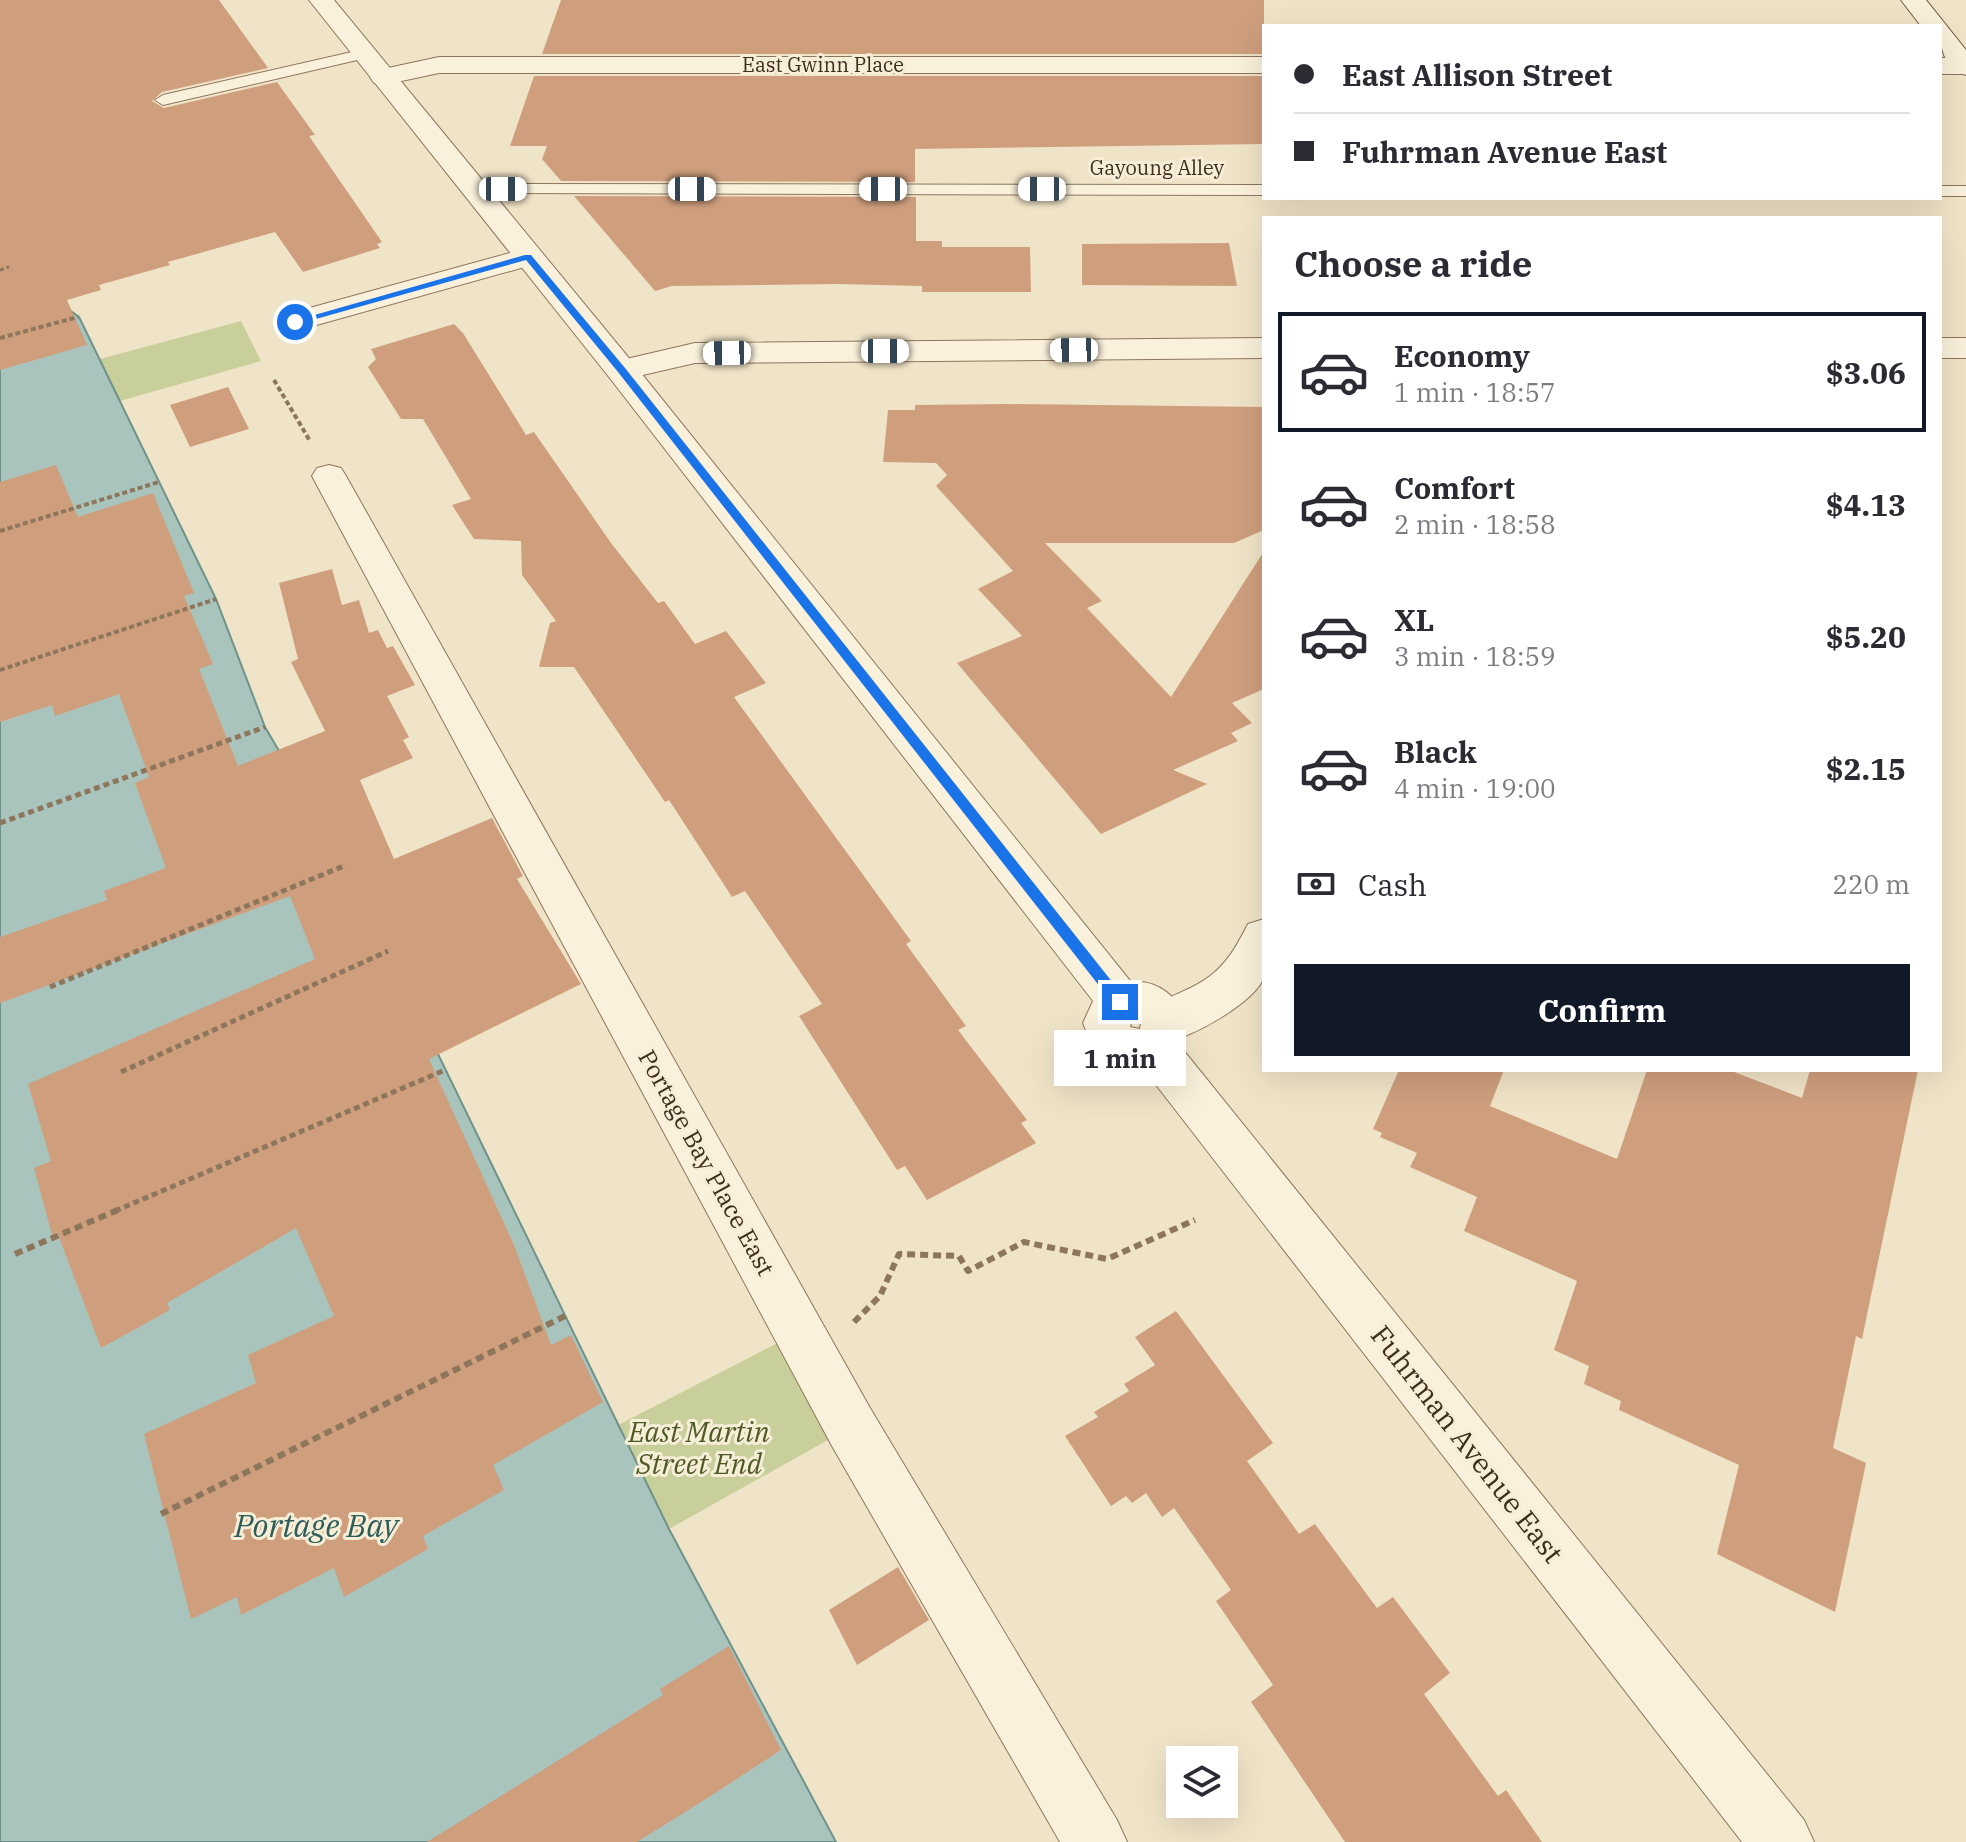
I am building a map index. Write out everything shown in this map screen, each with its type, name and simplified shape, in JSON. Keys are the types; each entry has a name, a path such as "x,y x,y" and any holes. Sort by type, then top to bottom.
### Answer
{"street":[{"path":"321,0 621,370 695,353 1262,348"},
{"path":"1913,0 1932,24"},
{"path":"1942,36 1966,66"},
{"name":"East Gwinn Place","path":"374,65 1262,65"},
{"path":"1942,66 1966,66"},
{"path":"295,322 528,257"},
{"path":"1942,348 1966,348"},
{"name":"Fuhrman Avenue East","path":"621,370 1120,1002 1148,1003 1156,1008 1159,1034 1782,1842"},
{"name":"Portage Bay Place East","path":"318,456 851,1427 1095,1842"},
{"path":"1159,1034 1238,983 1262,941"}],"lane":[{"path":"163,100 374,65"},
{"name":"Gayoung Alley","path":"473,189 1262,190"},
{"path":"1942,191 1966,191"}],"path":[{"path":"0,270 9,267"},
{"path":"0,338 78,317"},
{"path":"274,380 318,456"},
{"path":"0,531 159,482"},
{"path":"0,670 216,599"},
{"path":"0,823 265,727"},
{"path":"50,987 346,865"},
{"path":"121,1072 388,951"},
{"path":"15,1254 445,1070"},
{"path":"863,1317 887,1284 893,1260 899,1254 959,1256 968,1271 1024,1242 1107,1259 1195,1220"},
{"path":"161,1514 565,1316"}],"green space":[{"path":"241,321 261,361 120,401 100,359"},
{"name":"East Martin Street End","path":"799,1332 851,1427 669,1529 618,1425"}],"water":[{"name":"Portage Bay","path":"0,221 9,267 79,317 216,599 265,727 346,865 669,1529 836,1842 0,1842"}],"building":[{"path":"0,0 219,0 268,68 162,92 152,101 164,108 277,82 315,135 309,136 382,242 377,244 380,248 303,272 275,232 168,262 170,265 99,285 101,290 67,300 87,345 0,370"},
{"path":"561,0 1264,0 1262,54 542,54"},
{"path":"534,76 1262,76 1262,144 915,149 915,182 561,181 542,159 547,146 510,146"},
{"path":"574,196 916,197 916,241 942,241 942,247 1030,247 1031,292 922,292 922,286 837,284 672,286 655,291"},
{"path":"1229,243 1237,286 1082,285 1082,244"},
{"path":"454,324 463,333 526,435 534,432 611,543 658,603 664,601 695,644 726,631 766,683 734,697 911,941 906,944 966,1026 958,1030 1027,1120 1021,1123 1036,1143 927,1200 905,1166 897,1170 799,1016 822,1004 745,891 732,897 669,800 665,802 574,667 539,667 550,623 556,621 522,575 521,541 474,539 452,505 471,499 423,419 401,419 368,367 376,359 371,349"},
{"path":"228,387 249,429 190,447 170,405"},
{"path":"915,405 1262,407 1262,531 1234,543 1045,543 1102,601 1087,608 1171,697 1262,554 1262,690 1232,703 1252,723 1231,733 1238,741 1173,770 1207,784 1101,834 957,663 1022,636 978,589 1013,571 936,486 947,475 936,463 883,462 888,410 915,410"},
{"path":"56,465 78,517 153,493 194,593 184,596 213,664 199,669 238,766 325,731 291,662 298,659 279,583 332,569 342,605 359,600 369,633 378,630 387,648 393,646 415,685 387,696 409,737 403,740 413,758 360,780 394,859 492,818 523,876 517,879 581,984 429,1059 514,1245 551,1345 571,1335 603,1402 493,1465 504,1490 423,1536 428,1549 344,1597 334,1568 241,1615 237,1597 191,1619 144,1434 256,1383 248,1355 334,1316 296,1228 167,1303 170,1310 101,1348 57,1232 52,1235 34,1168 51,1161 28,1084 315,959 290,896 0,1003 0,937 107,900 104,891 166,868 135,783 149,777 119,694 55,716 52,705 0,722 0,482"},
{"path":"1398,1072 1503,1072 1490,1106 1617,1159 1646,1072 1734,1072 1802,1098 1809,1072 1918,1072 1862,1339 1856,1336 1833,1448 1866,1463 1835,1612 1717,1554 1739,1465 1619,1410 1621,1401 1584,1384 1589,1366 1554,1350 1577,1281 1464,1231 1477,1197 1410,1167 1417,1153 1380,1137 1382,1133 1373,1129"},
{"path":"1176,1311 1273,1443 1247,1461 1299,1534 1315,1524 1377,1608 1393,1597 1450,1673 1424,1694 1498,1796 1506,1790 1542,1842 1345,1842 1251,1702 1273,1685 1216,1601 1231,1590 1174,1508 1162,1517 1146,1493 1132,1503 1126,1496 1111,1506 1065,1436 1098,1417 1094,1412 1129,1391 1124,1384 1155,1365 1135,1337"},
{"path":"898,1567 929,1620 857,1665 829,1610"},
{"path":"729,1646 781,1750 709,1797 637,1842 427,1842 663,1695 660,1689"}],"route":[{"path":"295,322 528,257 621,370 1120,1002"}]}
